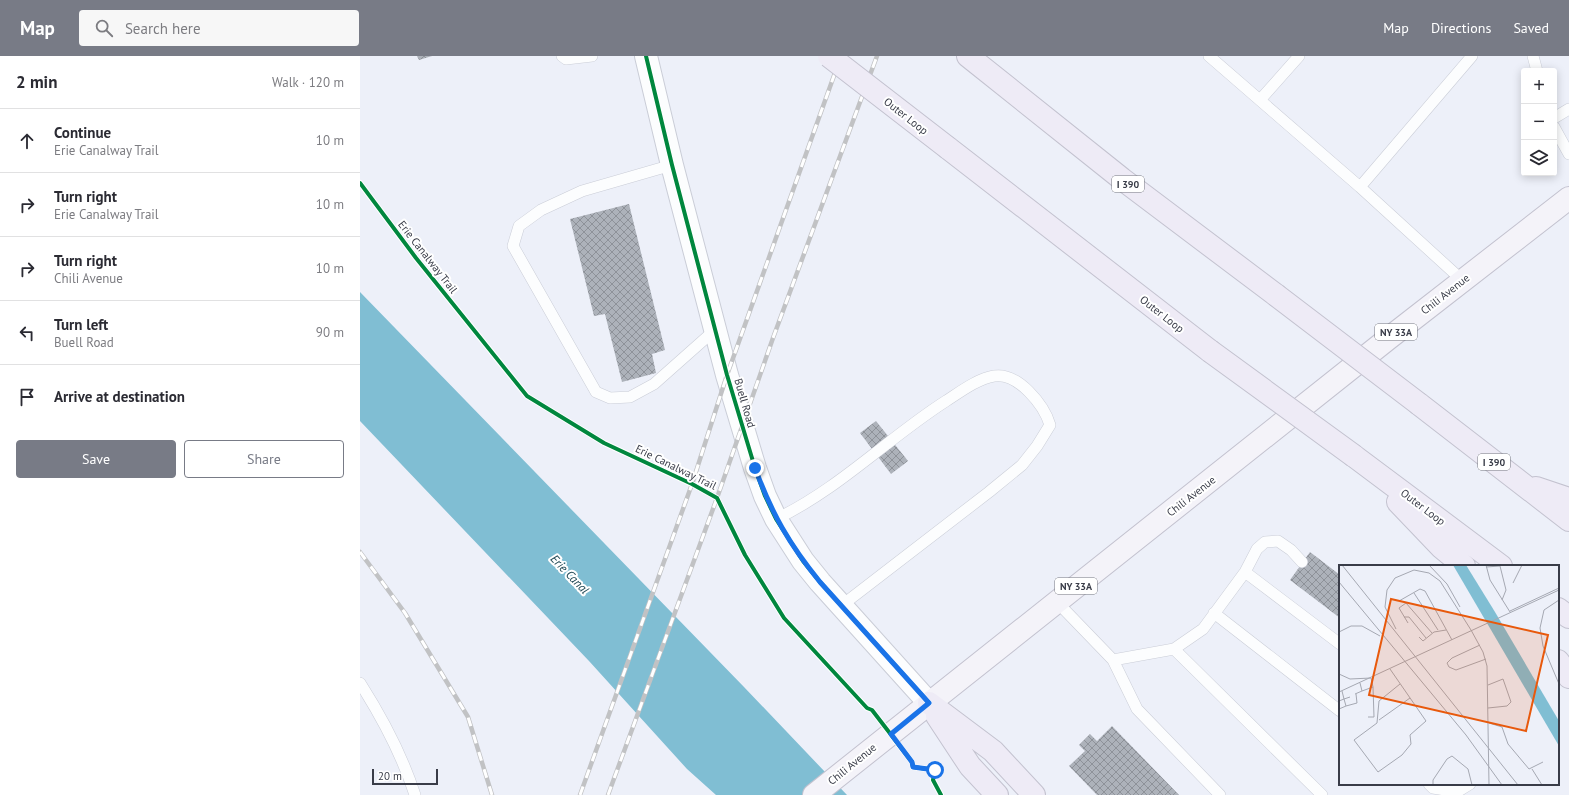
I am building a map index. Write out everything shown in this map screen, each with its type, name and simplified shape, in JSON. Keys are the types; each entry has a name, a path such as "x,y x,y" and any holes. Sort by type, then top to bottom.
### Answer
{"highway":[{"name":"Outer Loop","path":"829,56 1210,351 1500,565"},
{"name":"I 390","path":"976,62 1122,180 1420,404 1569,520"},
{"path":"1354,456 1441,547 1463,565"},
{"path":"1522,484 1569,499"},
{"path":"1559,610 1569,617"},
{"path":"1559,663 1569,677"},
{"path":"929,703 970,766 997,795"},
{"path":"929,703 993,751 1034,795"}],"main road":[{"name":"Chili Avenue","path":"814,795 1569,198"}],"street":[{"name":"Buell Road","path":"646,56 672,165 742,427 776,520 803,561 820,582 929,703"}],"lane":[{"path":"562,56 566,59 592,56"},
{"path":"1209,56 1360,187 1463,281"},
{"path":"1260,100 1299,56"},
{"path":"1360,187 1472,56"},
{"path":"1533,56 1536,68"},
{"path":"1557,116 1569,109"},
{"path":"1557,132 1569,154"},
{"path":"672,165 582,191 541,210 518,226 514,246 596,392 610,398 630,397 654,384 716,329"},
{"path":"776,520 806,504 859,466 913,423 975,383 994,376 1002,376 1023,386 1034,396 1046,412 1050,424 1037,446 1022,465 841,606"},
{"path":"1113,660 1174,648 1203,629 1245,572 1257,549 1266,542 1278,541 1291,550 1302,562"},
{"path":"1245,572 1339,643"},
{"path":"1057,602 1113,660 1137,709 1220,795"},
{"path":"1214,613 1339,711"},
{"path":"1174,648 1322,795"},
{"path":"360,683 393,739 406,768 415,795"},
{"path":"1430,785 1433,788 1457,792 1468,785"}],"water":[{"name":"Erie Canal","path":"360,292 847,795 716,795 687,769 589,661 360,421"}],"building":[{"path":"417,56 432,56 419,60"},
{"path":"629,204 665,350 652,354 656,373 622,382 605,314 594,316 570,219"},
{"path":"876,421 908,461 891,474 860,433"},
{"path":"1310,552 1339,574 1339,617 1290,580"},
{"path":"1112,726 1179,795 1097,795 1069,766 1085,751 1079,745 1090,734 1097,741"}],"railway":[{"path":"580,795 692,484 727,375 841,56"},
{"path":"608,795 717,498 773,338 877,56"},
{"path":"360,552 405,613 468,717 492,795"}],"cycle path":[{"path":"646,56 672,165 727,375 765,496 776,519 803,561 820,582 929,703"},
{"name":"Erie Canalway Trail","path":"360,183 416,258 527,396 604,443 692,484 717,498 745,555 784,618 867,708 872,710 912,762 913,767 935,770 933,780 941,795"}],"route":[{"path":"755,468 776,520 803,561 820,582 929,703 891,734 912,762 913,767 935,770"}]}
